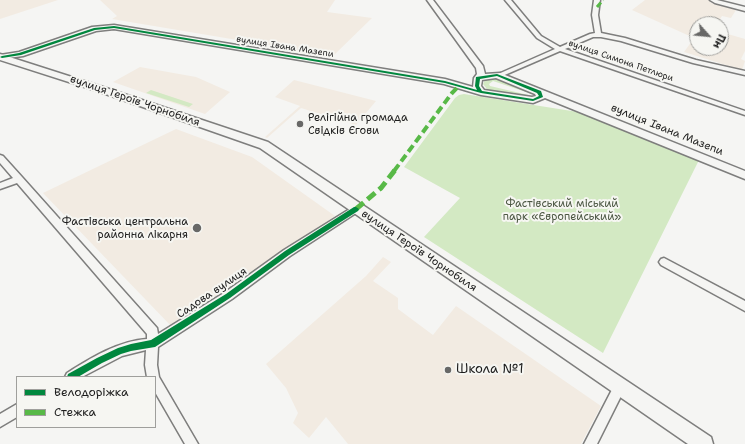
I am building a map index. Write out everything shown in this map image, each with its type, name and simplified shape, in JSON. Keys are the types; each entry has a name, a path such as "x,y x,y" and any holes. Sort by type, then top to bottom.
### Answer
{"main road":[{"name":"вулиця Героїв Чорнобиля","path":"1,57 93,86 264,145 356,209 704,444"}],"street":[{"path":"430,0 480,68 481,74 477,80"},
{"name":"вулиця Симона Петлюри","path":"508,0 539,36 558,49 745,113"},
{"path":"597,0 595,15 598,34"},
{"path":"596,7 603,0"},
{"path":"713,0 745,9"},
{"name":"вулиця Івана Мазепи","path":"1,57 20,54 108,26 444,82 481,92 579,109"},
{"path":"459,86 498,75 592,34 598,34 626,41 680,58 745,73"},
{"name":"вулиця Івана Мазепи","path":"480,68 745,175"},
{"path":"477,80 481,92"},
{"path":"533,100 540,98 539,92"},
{"path":"0,158 153,332 151,365 153,376"},
{"path":"0,186 19,179"},
{"name":"Садова вулиця","path":"74,376 117,353 139,344 152,344 228,296 287,253 356,209"},
{"path":"664,262 745,306"},
{"path":"128,303 165,336"},
{"path":"156,383 192,444"},
{"path":"590,444 620,386"},
{"path":"0,421 16,411"}],"shaded area":[{"path":"0,0 58,0 0,19"},
{"path":"100,0 335,0 327,12 372,18 333,56 112,19 117,16"},
{"path":"645,0 710,0 712,1 710,2 711,3 736,10 731,18 729,16 689,16 689,36 632,10"},
{"path":"729,34 745,39 745,51 741,59 745,61 742,70 697,56 729,56"},
{"path":"689,45 689,54 684,52"},
{"path":"140,67 196,77 230,92 205,114 113,82"},
{"path":"294,80 376,101 356,125 301,108 267,138 265,137 300,106 275,97"},
{"name":"Фастівська центральна районна лікарня","path":"176,129 252,157 335,216 172,327 43,193"},
{"name":"Школа №1","path":"383,257 391,262 373,281 398,298 398,309 433,335 456,306 601,406 581,444 348,444 326,417 309,438 293,423 298,413 286,388 266,364 366,276"}],"green space":[{"path":"492,78 499,79 536,93 538,96 493,81 489,84 490,86 537,97 492,91 487,89 483,84 485,80"},
{"path":"151,90 193,104 189,107 146,93"},
{"name":"Фастівський міський парк «Європейський»","path":"464,94 578,112 699,160 603,353 424,237 460,198 404,167 455,98"}],"marked path":[{"path":"597,7 603,0"},
{"path":"356,209 381,188 452,93 459,86"}],"cycle path":[{"path":"2,57 20,54 95,29 114,27 445,82 481,92 533,100 541,97 539,92 497,75 478,78 477,86 481,92"},
{"path":"73,376 110,355 131,347 152,344 228,296 287,253 356,209"}],"place":[{"name":"Релігійна громада Свідків Єгови","path":"300,124"},
{"name":"Фастівська центральна районна лікарня","path":"197,228"},
{"name":"Школа №1","path":"448,370"}]}
